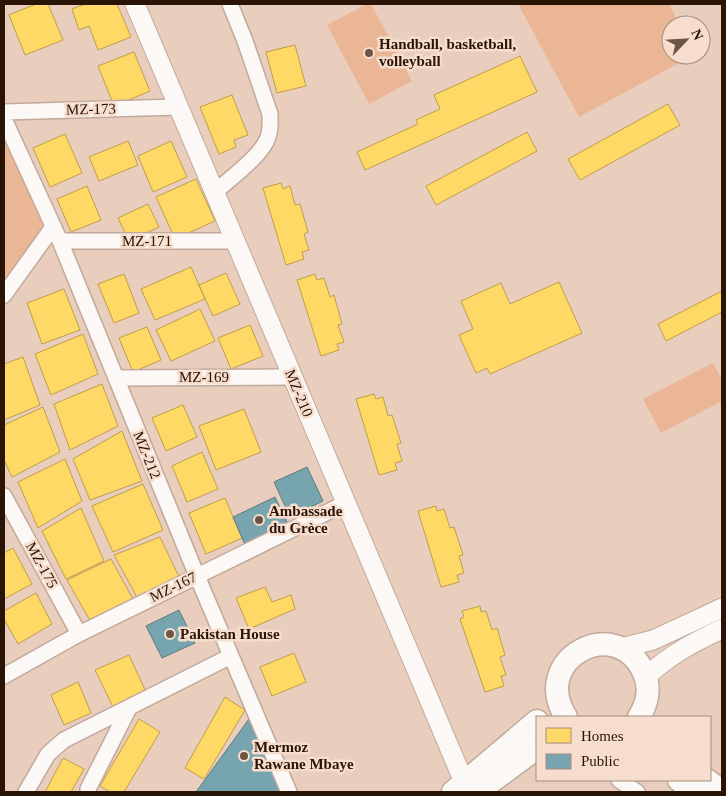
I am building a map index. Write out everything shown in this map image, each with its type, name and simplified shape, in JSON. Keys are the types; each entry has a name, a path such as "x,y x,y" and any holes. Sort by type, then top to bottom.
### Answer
{"main road":[{"path":"543,716 562,708 557,684 561,670 569,658 580,650 594,645 608,644 621,648 632,655 641,665 646,677 648,696 645,713"},
{"path":"465,789 536,722"},
{"path":"465,789 536,749"},
{"path":"680,781 693,792"},
{"path":"708,781 722,792"}],"street":[{"name":"MZ-210","path":"135,4 465,789"},
{"path":"214,193 264,146 269,136 270,114 230,4"},
{"name":"MZ-173","path":"4,112 178,107"},
{"name":"MZ-212","path":"4,119 60,242 196,576 289,792"},
{"path":"4,295 53,228"},
{"name":"MZ-171","path":"60,242 235,242"},
{"name":"MZ-169","path":"116,378 292,377"},
{"name":"MZ-175","path":"4,496 79,634"},
{"name":"MZ-167","path":"4,676 79,634 346,503"},
{"path":"621,648 653,640 722,608"},
{"path":"646,677 668,658 692,643 722,629"},
{"path":"26,792 48,754 56,746 231,656"},
{"path":"88,789 129,708"},
{"path":"621,781 636,792"}],"shaded area":[{"name":"Handball, basketball, volleyball","path":"367,4 371,4 412,81 369,104 327,25"},
{"path":"518,4 669,4 675,15 661,15 661,65 675,65 579,117"},
{"path":"4,137 38,212 43,228 4,288"},
{"path":"713,363 722,380 722,401 661,433 643,399"}],"building: Homes":[{"path":"36,4 48,4 63,40 25,55 9,15"},
{"path":"85,4 117,4 131,37 98,50 89,26 79,30 72,9"},
{"path":"295,45 306,86 277,93 266,52"},
{"path":"134,52 150,91 114,106 98,66"},
{"path":"520,56 537,92 365,170 357,152 418,124 416,120 440,109 434,95"},
{"path":"232,95 248,135 234,140 236,147 219,154 200,107"},
{"path":"668,104 680,125 580,180 568,159"},
{"path":"527,132 537,151 436,205 426,186"},
{"path":"65,134 82,173 50,187 33,148"},
{"path":"128,141 138,165 99,181 89,157"},
{"path":"171,141 187,177 153,192 138,156"},
{"path":"196,179 215,221 175,239 156,197"},
{"path":"281,183 283,189 290,186 295,205 300,204 308,232 304,234 309,250 302,252 304,259 286,265 263,188"},
{"path":"87,186 101,220 71,232 57,199"},
{"path":"148,204 159,227 129,241 118,218"},
{"path":"191,267 205,299 155,320 141,289"},
{"path":"226,273 240,304 213,316 199,285"},
{"path":"124,274 139,313 114,323 98,284"},
{"path":"315,274 317,280 324,278 330,297 334,295 342,324 338,325 344,342 337,344 339,350 321,356 297,280"},
{"path":"559,282 582,333 490,374 487,368 476,373 459,335 473,329 461,301 501,283 510,304"},
{"path":"64,289 80,330 42,344 27,303"},
{"path":"722,291 722,312 666,341 658,324"},
{"path":"200,309 215,341 171,361 156,330"},
{"path":"250,325 263,356 231,369 218,338"},
{"path":"147,327 161,360 133,372 119,338"},
{"path":"83,334 98,374 51,395 35,354"},
{"path":"23,357 40,405 4,420 4,364"},
{"path":"102,384 118,426 70,450 54,404"},
{"path":"374,394 376,399 383,397 388,416 392,415 401,443 397,444 402,461 395,463 397,470 379,475 356,399"},
{"path":"183,405 197,437 166,451 152,418"},
{"path":"43,407 60,452 12,477 4,460 4,425"},
{"path":"244,409 261,452 216,470 199,426"},
{"path":"122,431 142,481 90,500 73,459"},
{"path":"202,452 218,489 187,502 172,466"},
{"path":"65,459 82,501 38,528 18,482"},
{"path":"143,484 163,530 113,552 92,506"},
{"path":"225,498 242,538 206,554 189,513"},
{"path":"436,506 437,511 444,509 450,528 454,527 463,555 459,556 464,573 457,575 459,582 441,587 418,511"},
{"path":"81,508 104,561 66,579 42,531"},
{"path":"160,537 179,577 138,599 114,555"},
{"path":"13,548 32,584 4,599 4,553"},
{"path":"111,559 134,601 92,624 67,580"},
{"path":"265,587 272,602 291,595 295,609 249,629 236,598"},
{"path":"36,593 52,624 18,644 4,619 4,611"},
{"path":"480,606 481,612 486,611 492,630 497,628 505,655 500,657 506,675 501,676 504,686 485,692 460,619 464,617 462,611"},
{"path":"294,653 306,682 272,696 260,667"},
{"path":"129,655 146,692 113,707 95,670"},
{"path":"78,682 91,713 64,725 51,695"},
{"path":"225,697 245,710 204,779 185,768"},
{"path":"139,719 160,732 124,792 110,792 100,786"},
{"path":"63,758 84,769 71,792 45,792"}],"building: Public":[{"path":"307,467 323,501 290,517 274,482"},
{"path":"275,497 288,524 246,547 233,517"},
{"name":"Pakistan House","path":"179,610 195,643 162,658 146,626"},
{"name":"Mermoz Rawane Mbaye","path":"249,719 281,792 196,792"}],"place":[{"name":"Handball, basketball, volleyball","path":"369,53"},
{"name":"Ambassade du Grèce","path":"259,520"},
{"name":"Pakistan House","path":"170,634"},
{"name":"Mermoz Rawane Mbaye","path":"244,756"}]}
